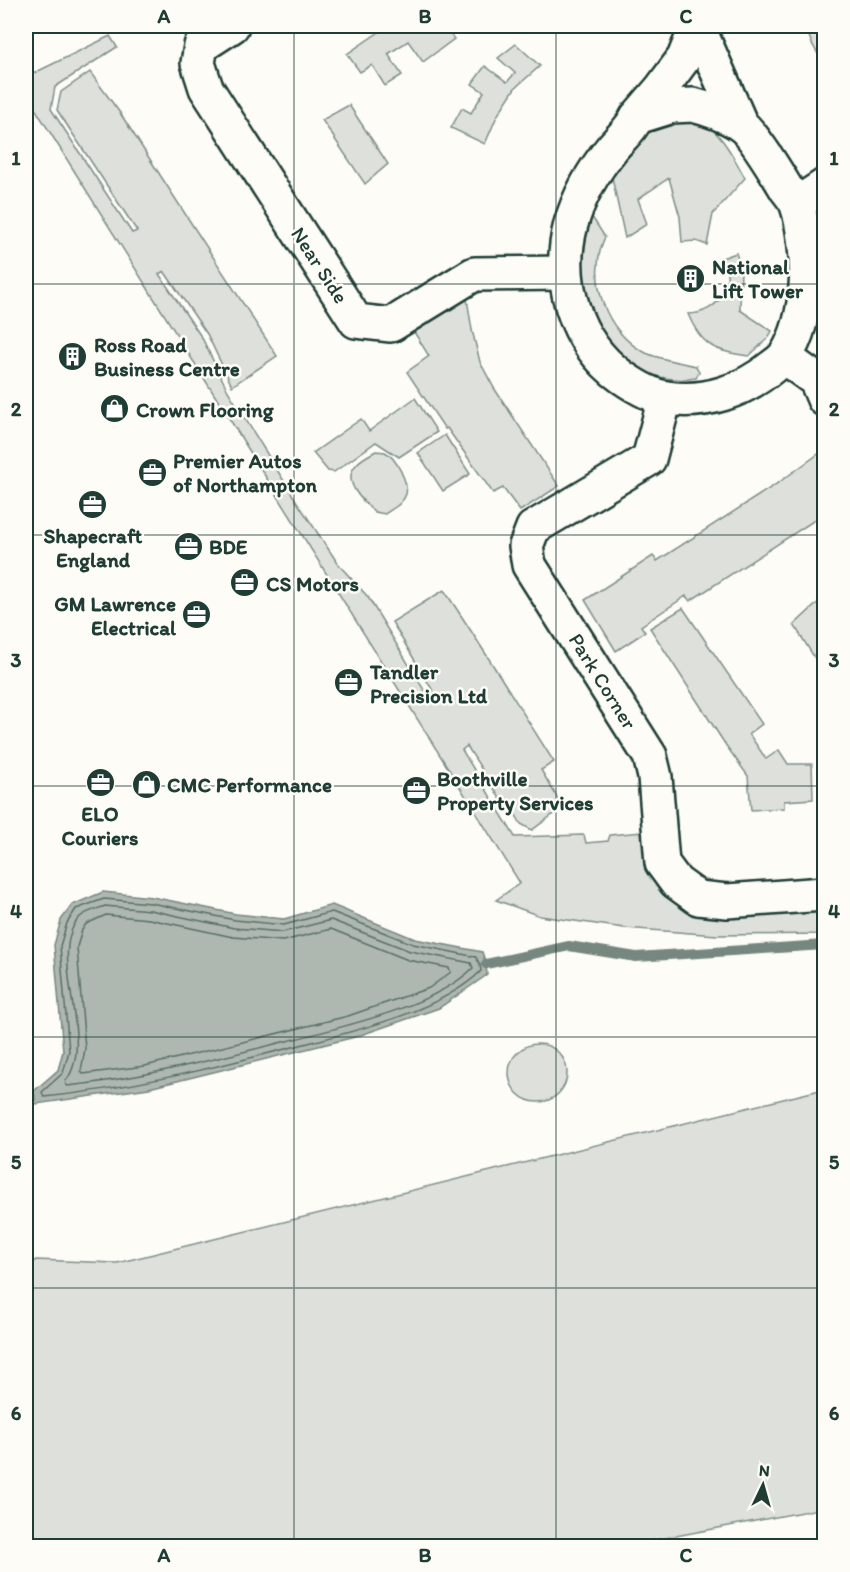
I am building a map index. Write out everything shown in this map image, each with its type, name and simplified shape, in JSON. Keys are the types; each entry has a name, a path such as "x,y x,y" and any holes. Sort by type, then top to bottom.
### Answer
{"street":[{"name":"Near Side","path":"232,26 201,46 198,63 206,88 356,321 391,325 474,274 565,273"},
{"path":"699,29 741,124 797,204 807,268 805,303 797,334 784,357 759,377 736,390 709,398 665,398 635,387 608,366 593,350 578,322 568,294 565,273 566,252 571,223 594,173 613,148 630,131 637,117 684,58 699,29"},
{"path":"637,117 672,106 693,105 709,109 741,124"},
{"path":"797,204 825,186"},
{"path":"784,357 816,380 825,399"},
{"name":"Park Corner","path":"665,398 649,459 533,528 526,546 530,565 650,756 655,777 662,862 676,882 698,898 727,901 825,894"}],"shaded area":[{"path":"388,26 445,26 454,39 423,62 408,41 388,54 402,75 385,86 372,65 360,72 347,54"},
{"path":"805,26 824,26 824,64 812,44"},
{"path":"110,36 117,47 55,87 51,109 132,233 137,231 57,110 61,92 90,72 120,113 277,356 232,386 207,334 164,271 159,274 202,338 228,391 297,502 339,565 368,597 430,700 436,696 392,622 444,590 486,654 554,762 541,770 563,807 532,830 521,824 506,798 501,800 467,746 462,750 515,837 584,835 586,843 608,841 610,835 642,832 647,857 656,878 824,906 824,934 717,935 624,928 540,916 496,900 520,883 26,94 26,77"},
{"path":"516,44 540,66 515,88 497,116 485,144 451,128 462,108 471,113 484,92 472,84 485,66 507,82 515,73 498,58"},
{"path":"349,105 388,164 365,184 322,120"},
{"path":"673,120 697,121 712,129 726,145 745,178 713,214 707,245 696,241 682,242 680,217 669,178 638,199 647,224 625,238 611,173 644,135"},
{"path":"590,214 605,237 598,270 603,303 610,318 632,344 646,353 696,366 699,372 696,378 674,379 653,375 617,354 602,338 583,299 580,278 582,245"},
{"path":"736,253 741,267 740,310 772,331 749,356 711,346 699,334 688,314 708,309 722,296 727,278 722,258"},
{"path":"467,299 480,362 494,388 559,486 520,511 503,488 493,493 447,428 445,429 407,372 429,356 414,332"},
{"path":"415,398 437,432 399,457 376,442 334,472 328,471 313,453 361,419 369,431"},
{"path":"445,435 470,474 443,491 418,453"},
{"path":"824,450 824,514 690,601 686,596 641,626 645,632 616,651 585,600 653,556 657,561 778,483"},
{"path":"376,451 385,452 393,459 404,478 406,490 403,500 385,514 375,512 365,503 355,491 351,478 352,471 358,463"},
{"path":"822,599 824,603 824,673 794,625"},
{"path":"683,608 762,724 749,734 766,759 779,750 788,764 812,764 813,799 784,801 784,808 751,810 748,776 650,628"},
{"path":"532,1044 544,1044 559,1052 567,1067 567,1079 559,1094 544,1102 532,1102 517,1094 509,1079 509,1067 517,1052"},
{"path":"824,1089 824,1508 623,1546 26,1546 26,1266 36,1260 117,1263"}],"water":[{"path":"103,892 152,897 236,914 284,919 332,905 415,939 482,952 487,975 439,1008 355,1037 149,1088 36,1104 34,1091 58,1070 63,1051 54,945 61,920 72,905"}],"waterway":[{"path":"486,964 569,946 636,957 824,945"}],"place":[{"name":"National Lift Tower","path":"691,278"},
{"name":"Ross Road Business Centre","path":"73,356"},
{"name":"Crown Flooring","path":"115,409"},
{"name":"Premier Autos of Northampton","path":"152,472"},
{"name":"Shapecraft England","path":"93,504"},
{"name":"BDE","path":"188,546"},
{"name":"CS Motors","path":"245,583"},
{"name":"GM Lawrence Electrical","path":"197,615"},
{"name":"Tandler Precision Ltd","path":"349,683"},
{"name":"ELO Couriers","path":"100,782"},
{"name":"CMC Performance","path":"146,784"},
{"name":"Boothville Property Services","path":"416,790"}]}
